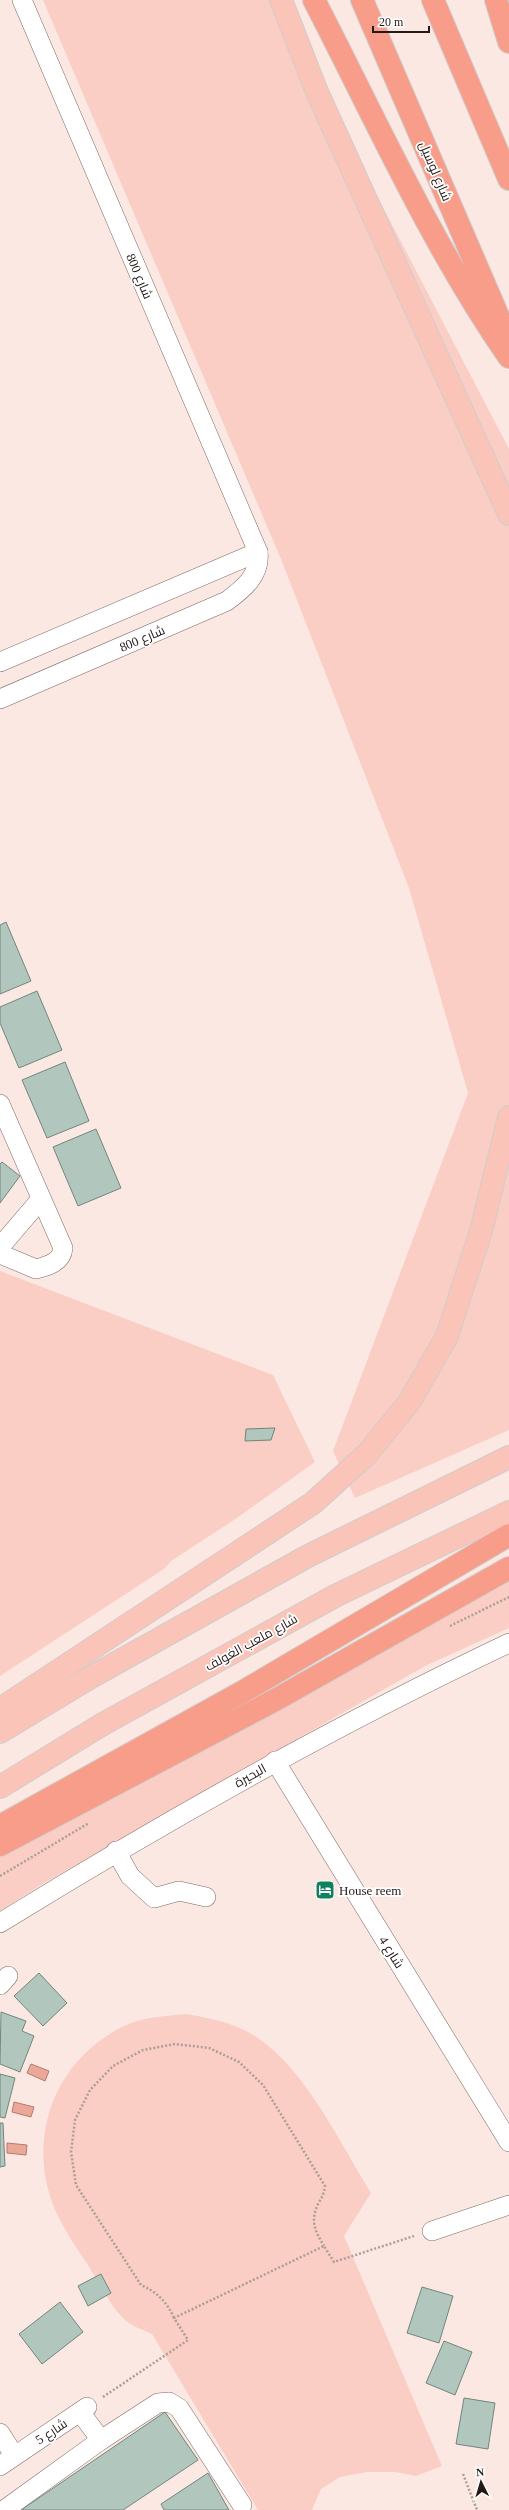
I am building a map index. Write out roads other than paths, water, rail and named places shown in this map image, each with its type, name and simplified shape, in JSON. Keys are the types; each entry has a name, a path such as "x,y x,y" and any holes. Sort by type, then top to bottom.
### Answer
{"highway":[{"path":"314,0 460,281 475,308 509,357"},
{"name":"شارع لوسيل","path":"362,0 509,341"},
{"path":"433,0 509,179"},
{"path":"496,0 509,42"},
{"path":"493,143 509,163"},
{"path":"0,1826 343,1634 509,1536"},
{"path":"0,1845 277,1699 509,1568"}],"main road":[{"path":"281,0 317,92 509,514"},
{"path":"0,1709 313,1503 367,1454 410,1401 447,1336 481,1231 509,1117"},
{"path":"0,1732 91,1677 308,1556 509,1457"},
{"name":"شارع ملعب الغولف","path":"0,1787 102,1724 335,1596 509,1512"}],"street":[{"name":"شارع 800","path":"0,699 227,601 239,592 253,576 259,559 258,552 22,0"},
{"path":"0,662 258,552"},
{"path":"0,1104 63,1248 60,1257 51,1264 36,1269 0,1254"},
{"path":"0,1247 41,1199"},
{"name":"البحيرة","path":"0,1923 116,1851 275,1761 398,1697 509,1643"},
{"name":"شارع 4","path":"275,1761 509,2142"},
{"path":"116,1851 130,1876 154,1898 179,1891 206,1897"},
{"path":"432,2231 509,2205"},
{"path":"4,2510 102,2440 158,2403 169,2402 179,2408 242,2505"},
{"name":"شارع 5","path":"0,2433 7,2460 83,2410 102,2440"}],"place":[{"name":"House reem","path":"325,1890"}]}
